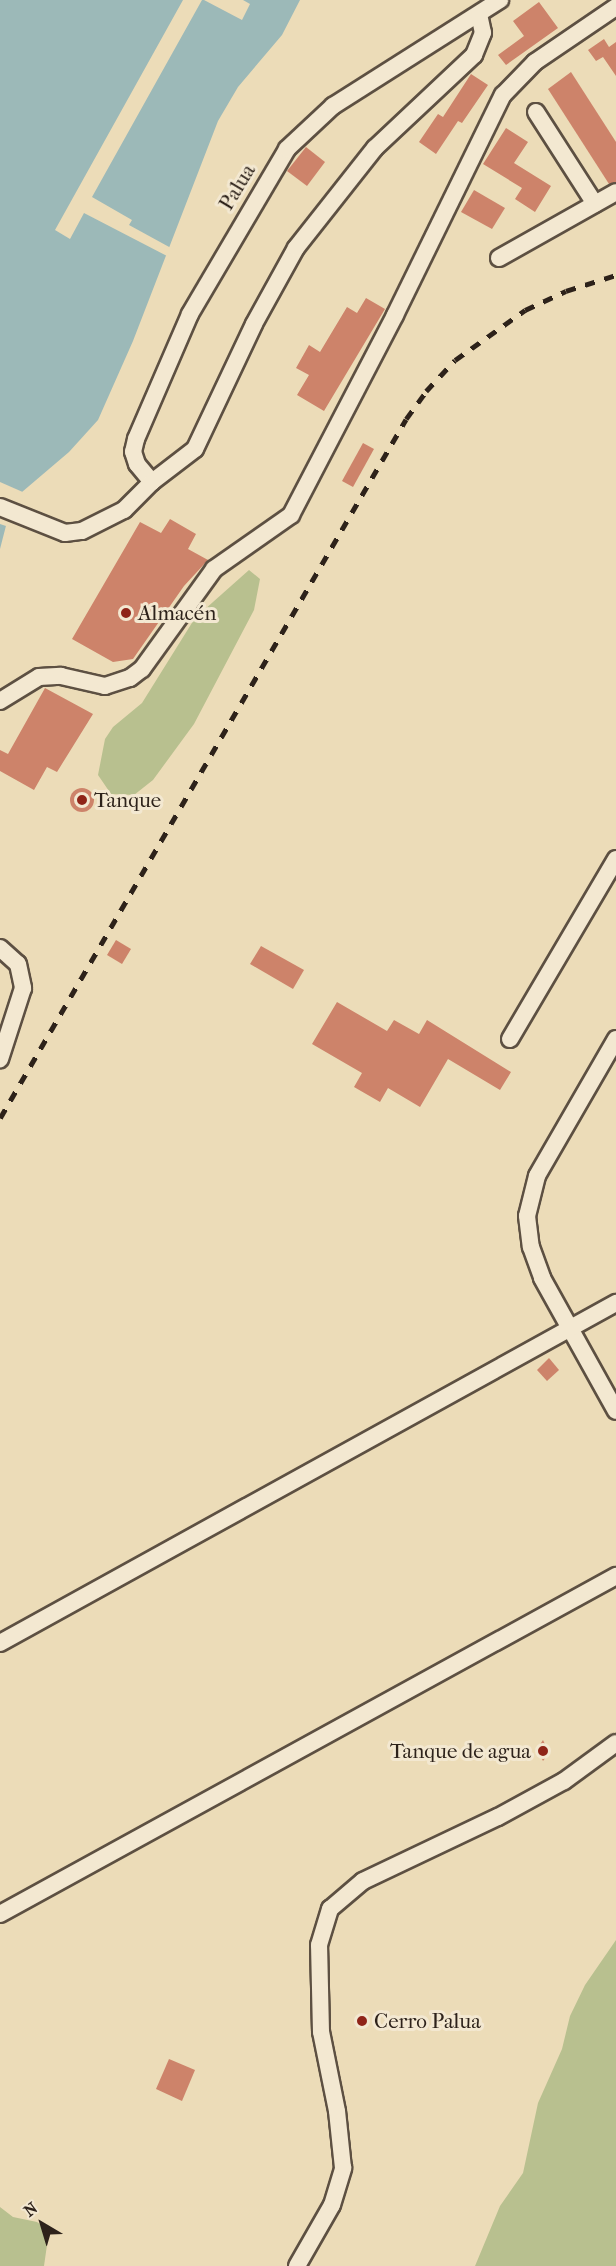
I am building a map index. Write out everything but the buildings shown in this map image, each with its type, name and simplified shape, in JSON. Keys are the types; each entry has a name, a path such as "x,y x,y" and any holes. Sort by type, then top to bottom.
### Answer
{"street":[{"name":"Palua","path":"152,482 137,464 133,452 136,439 190,314 287,149 333,106 500,0"},
{"path":"0,701 39,677 61,676 105,686 130,678 142,669 214,569 286,519 395,315 503,95 535,62 616,7"},
{"path":"0,507 65,533 82,531 124,510 152,482 195,449 254,324 313,222 375,148 474,55 483,33 479,14"},
{"path":"536,112 595,204"},
{"path":"500,258 616,192"},
{"path":"510,1038 616,859"},
{"path":"0,948 18,964 23,988 0,1059"},
{"path":"616,1039 537,1176 528,1204 531,1247 569,1329 616,1411"},
{"path":"0,1643 616,1303"},
{"path":"0,1914 616,1576"},
{"path":"297,2266 332,2205 343,2168 337,2112 321,2032 319,1945 330,1909 363,1881 498,1817 564,1781 616,1743"}],"green space":[{"path":"249,570 260,579 254,610 194,724 153,780 134,795 111,794 98,775 105,739 113,727 142,703 195,618"},
{"path":"616,1940 616,2266 475,2266 500,2206 523,2173 538,2103 562,2049 570,2016 585,1985"},
{"path":"0,2207 13,2217 37,2222 49,2231 44,2266 0,2266"}],"water":[{"path":"0,0 300,0 282,35 238,87 218,121 133,341 98,420 69,452 22,492 8,518 0,549"}],"pier":[{"path":"183,0 202,0 92,197 132,220 129,225 171,248 167,256 84,213 70,239 55,230"},
{"path":"204,0 243,0 250,4 242,20"},
{"path":"0,482 25,493 9,527 0,524"}],"railway":[{"path":"0,1118 406,419 426,391 455,360 525,310 566,291 616,275"}],"place":[{"name":"Almacén","path":"126,613"},
{"name":"Tanque","path":"82,800"},
{"name":"Tanque de agua","path":"543,1751"},
{"name":"Cerro Palua","path":"362,2021"}]}
